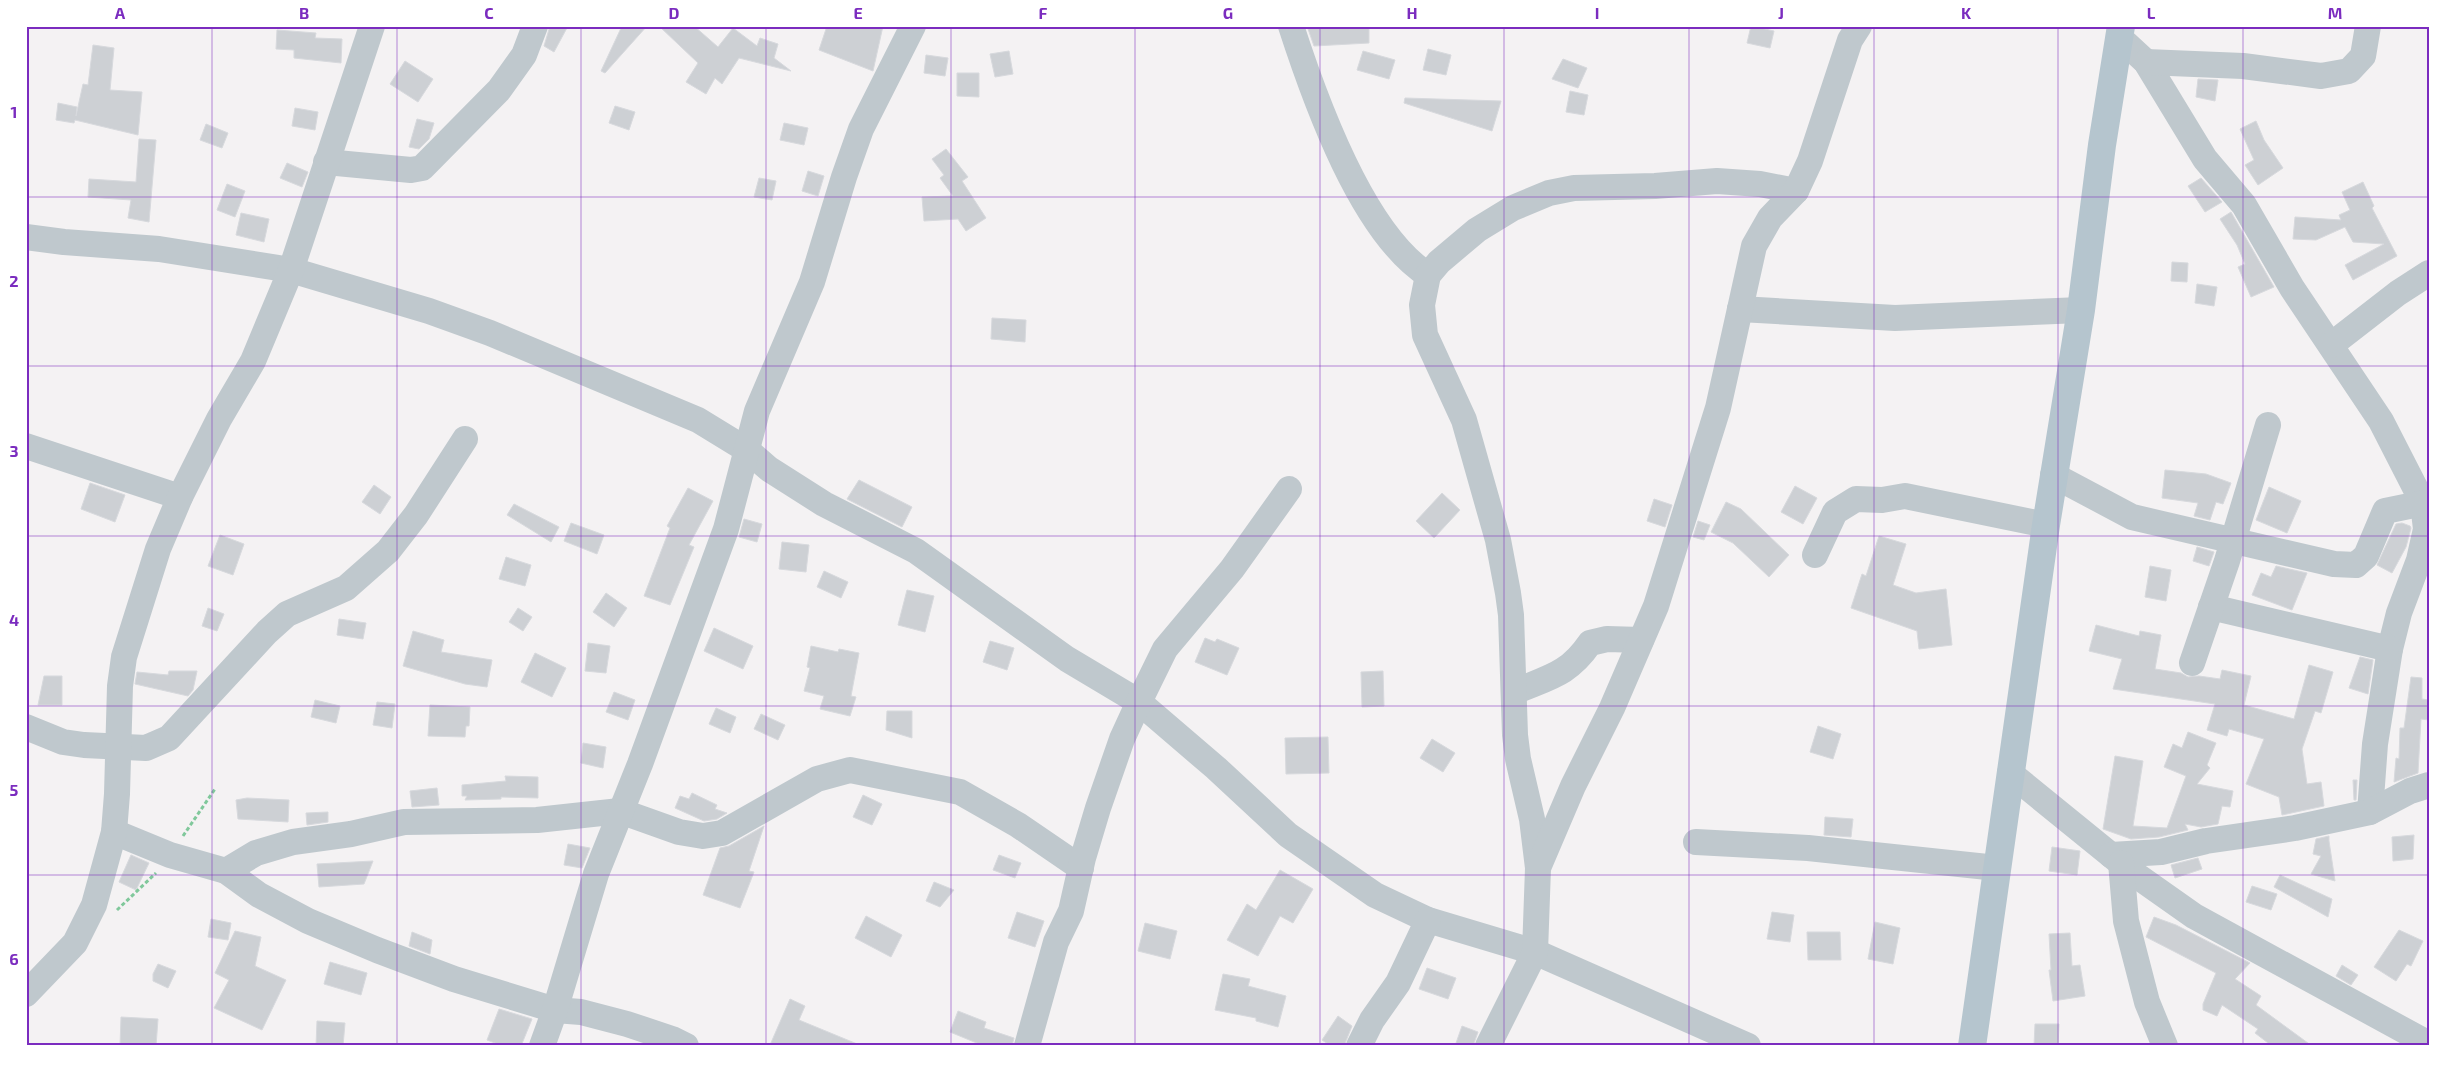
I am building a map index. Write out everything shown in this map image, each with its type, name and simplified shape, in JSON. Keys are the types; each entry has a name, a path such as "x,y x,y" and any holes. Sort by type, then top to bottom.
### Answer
{"main road":[{"path":"1972,1046 2053,475 2082,310 2102,145 2120,32"}],"street":[{"path":"26,994 75,943 94,905 114,832 119,748 120,686 124,657 158,549 180,497 219,419 253,361 291,270 372,26"},
{"path":"326,162 411,170 422,168 499,90 524,55 535,26"},
{"path":"542,1046 555,1010 586,905 726,529 758,411 812,282 844,177 861,129 913,26"},
{"path":"1291,26 1332,137 1353,181 1396,248 1416,267 1428,275"},
{"path":"1538,868 1573,786 1612,708 1656,606 1701,469 1718,408 1754,246 1770,218 1796,191 1810,161 1850,40 1859,26"},
{"path":"2146,62 2243,66 2321,76 2349,71 2363,56 2368,26"},
{"path":"2120,32 2146,62 2204,159 2244,205 2292,288 2381,421 2426,502 2426,530 2423,546 2399,613 2390,649 2375,744 2370,812"},
{"path":"1488,1046 1535,952 1538,868 1532,819 1518,759 1511,615 1498,540 1464,420 1425,335 1422,305 1428,275 1439,262 1477,230 1513,208 1550,193 1574,188 1655,186 1716,181 1760,184 1796,191"},
{"path":"26,236 64,242 159,249 291,270 420,309 490,333 698,420 747,450 769,469 824,504 916,551 1034,637 1139,702 1216,768 1288,835 1375,895 1428,920 1535,952 1748,1046"},
{"path":"2331,346 2398,293 2429,272"},
{"path":"1740,308 1895,318 2082,310"},
{"path":"2192,663 2212,607 2268,425"},
{"path":"26,727 62,742 119,748 146,748 169,738 267,632 288,614 346,588 388,551 416,515 465,439"},
{"path":"26,446 180,497"},
{"path":"2053,475 2132,518 2334,564 2356,565 2366,556 2386,511 2426,502"},
{"path":"1027,1046 1056,942 1072,911 1081,868 1101,800 1122,739 1139,702 1165,649 1232,569 1289,489"},
{"path":"1815,555 1835,512 1856,499 1882,500 1905,496 2046,524"},
{"path":"2212,607 2390,649"},
{"path":"1514,692 1568,668 1590,643 1607,639 1641,640"},
{"path":"226,871 256,853 293,842 351,834 404,822 537,820 620,811 680,832 703,836 722,833 818,779 850,770 960,792 1018,825 1081,868"},
{"path":"2010,773 2116,859 2194,916 2429,1044"},
{"path":"2116,859 2161,852 2206,841 2295,828 2370,812 2410,791 2429,785"},
{"path":"114,832 170,854 226,871 259,895 308,921 454,979 555,1010 581,1012 627,1024 672,1038 686,1046"},
{"path":"1696,842 1818,849 1997,868"},
{"path":"2116,859 2126,921 2147,1002 2165,1046"},
{"path":"1359,1046 1372,1020 1398,983 1428,920"}],"building":[{"path":"550,26 568,26 554,52 544,46"},
{"path":"622,26 647,26 605,73 601,71"},
{"path":"659,26 694,26 718,47 733,28 757,46 760,38 778,44 774,58 791,71 739,58 722,84 715,78 706,94 686,82 698,63"},
{"path":"827,26 883,26 873,71 819,50"},
{"path":"1307,26 1369,27 1369,43 1314,46"},
{"path":"1751,26 1774,31 1770,48 1747,43"},
{"path":"277,30 316,33 315,38 342,39 341,63 294,58 294,50 276,49"},
{"path":"93,45 114,48 110,90 142,92 138,135 75,120 74,123 56,120 58,103 77,107 76,116 83,84 88,85"},
{"path":"1428,49 1451,55 1446,75 1423,70"},
{"path":"1009,51 1013,74 995,77 990,54"},
{"path":"1363,51 1395,60 1389,79 1357,70"},
{"path":"926,55 948,58 945,76 924,73"},
{"path":"1563,59 1587,68 1578,88 1552,79"},
{"path":"405,61 433,79 418,102 390,84"},
{"path":"957,73 979,73 979,97 957,96"},
{"path":"2198,79 2218,80 2215,101 2196,97"},
{"path":"1570,91 1588,95 1584,115 1566,112"},
{"path":"1405,98 1501,101 1492,131 1404,103"},
{"path":"615,106 635,112 629,130 609,123"},
{"path":"295,108 318,112 315,130 292,126"},
{"path":"417,119 434,123 429,139 419,149 409,147"},
{"path":"2256,121 2264,140 2283,168 2258,185 2245,165 2254,160 2240,129"},
{"path":"784,123 808,128 804,145 780,140"},
{"path":"206,124 228,133 222,148 200,140"},
{"path":"139,139 156,140 149,222 128,218 131,200 88,197 89,179 136,182"},
{"path":"946,149 968,177 962,181 986,218 966,231 958,219 924,221 922,197 953,196 940,178 944,175 932,159"},
{"path":"287,163 308,172 302,187 280,178"},
{"path":"808,171 824,176 818,196 802,191"},
{"path":"759,178 776,181 772,200 754,197"},
{"path":"2201,178 2222,202 2205,212 2188,186"},
{"path":"2363,182 2374,206 2372,208 2397,256 2353,280 2345,265 2384,244 2353,242 2345,227 2316,240 2293,239 2295,217 2341,220 2339,215 2350,210 2342,192"},
{"path":"227,184 245,191 235,217 217,210"},
{"path":"2231,212 2274,287 2251,297 2238,267 2245,264 2237,245 2220,219"},
{"path":"241,213 269,219 264,242 236,235"},
{"path":"2172,262 2188,263 2187,282 2171,281"},
{"path":"2197,284 2217,287 2214,306 2195,303"},
{"path":"992,318 1026,320 1025,342 991,339"},
{"path":"2165,470 2206,474 2231,483 2223,504 2216,502 2210,520 2194,516 2198,503 2162,498"},
{"path":"859,480 912,507 902,527 847,499"},
{"path":"90,483 125,495 115,522 81,509"},
{"path":"374,485 391,497 380,514 362,502"},
{"path":"1795,486 1817,498 1803,524 1781,512"},
{"path":"2269,487 2301,501 2287,533 2256,520"},
{"path":"688,488 713,501 689,545 694,547 670,605 644,596 670,528 667,526"},
{"path":"1442,493 1460,510 1434,538 1416,521"},
{"path":"1654,499 1672,505 1665,527 1647,521"},
{"path":"1726,502 1741,509 1789,555 1769,577 1733,543 1711,532"},
{"path":"514,504 559,527 551,542 507,515"},
{"path":"744,519 762,524 757,542 739,537"},
{"path":"1698,521 1710,525 1704,540 1693,537"},
{"path":"571,523 604,535 597,554 564,541"},
{"path":"2402,523 2411,528 2406,547 2392,573 2377,565 2396,524"},
{"path":"220,535 244,544 233,575 208,566"},
{"path":"1879,536 1906,544 1893,585 1916,593 1946,589 1952,645 1919,649 1917,631 1851,608 1862,574 1866,576"},
{"path":"782,542 809,545 806,572 779,569"},
{"path":"2197,547 2214,552 2209,566 2193,561"},
{"path":"506,557 531,565 525,586 499,579"},
{"path":"2150,566 2171,570 2166,601 2145,597"},
{"path":"2276,566 2307,573 2292,610 2252,595 2261,573 2271,577"},
{"path":"824,571 848,582 841,598 817,587"},
{"path":"907,590 934,596 925,632 898,625"},
{"path":"606,593 627,608 614,627 593,612"},
{"path":"208,608 224,614 217,631 202,626"},
{"path":"518,608 532,617 523,631 509,622"},
{"path":"339,619 366,623 363,639 337,635"},
{"path":"2096,625 2139,636 2140,631 2161,635 2155,669 2181,673 2188,677 2199,676 2220,679 2222,670 2251,676 2244,705 2294,719 2309,665 2333,672 2321,713 2315,711 2302,749 2307,784 2321,782 2324,806 2282,815 2279,797 2246,784 2264,739 2229,729 2227,736 2207,730 2215,704 2113,689 2122,659 2089,651"},
{"path":"714,628 753,646 743,669 704,651"},
{"path":"413,631 444,640 441,652 492,660 487,687 465,684 403,666"},
{"path":"1205,638 1215,642 1217,639 1239,648 1227,675 1195,662"},
{"path":"990,641 1014,648 1007,670 983,662"},
{"path":"588,643 610,646 606,673 585,671"},
{"path":"811,646 838,652 839,649 859,653 851,696 856,697 850,716 820,709 824,696 804,691 810,668 807,667"},
{"path":"535,653 566,668 552,697 521,682"},
{"path":"2360,657 2373,660 2368,694 2349,688"},
{"path":"169,671 197,671 193,690 188,696 135,684 137,672 168,675"},
{"path":"1383,671 1384,706 1362,707 1361,672"},
{"path":"44,676 62,676 62,705 38,705"},
{"path":"2411,677 2422,678 2422,699 2429,700 2429,720 2421,719 2418,773 2394,782 2396,758 2399,759 2400,728 2404,728"},
{"path":"614,692 635,700 628,720 606,712"},
{"path":"315,700 340,706 336,723 311,717"},
{"path":"377,702 395,704 392,728 373,725"},
{"path":"430,705 470,707 469,726 466,726 465,737 428,736"},
{"path":"716,708 736,717 730,733 709,724"},
{"path":"887,711 912,711 912,738 886,730"},
{"path":"761,714 785,725 778,740 754,729"},
{"path":"1818,726 1841,734 1833,759 1810,752"},
{"path":"2188,732 2216,743 2207,765 2210,768 2197,784 2233,791 2230,807 2222,806 2218,824 2201,827 2185,824 2188,830 2159,837 2131,839 2103,829 2115,756 2143,761 2133,826 2167,828 2186,776 2164,767 2173,744 2182,748"},
{"path":"1328,737 1329,773 1286,774 1285,738"},
{"path":"1432,739 1455,753 1443,772 1420,758"},
{"path":"583,743 606,747 603,768 581,763"},
{"path":"505,776 538,777 538,798 501,797 501,799 465,800 467,796 462,796 462,785 506,781"},
{"path":"2353,780 2357,780 2356,800 2354,800"},
{"path":"437,788 439,805 412,807 410,791"},
{"path":"692,793 717,805 715,809 727,813 717,819 704,821 675,808 680,796 689,799"},
{"path":"863,795 882,804 872,825 853,817"},
{"path":"247,798 289,800 288,822 238,819 236,800"},
{"path":"328,812 328,822 307,825 306,813"},
{"path":"1825,817 1853,819 1851,837 1824,835"},
{"path":"764,826 749,871 754,872 740,908 703,895 720,848 729,846"},
{"path":"2414,835 2413,859 2393,861 2392,837"},
{"path":"2329,836 2335,881 2311,874 2321,856 2313,854 2316,839"},
{"path":"568,844 590,848 582,868 564,865"},
{"path":"2052,847 2080,851 2077,875 2049,871"},
{"path":"131,855 149,863 136,890 119,882"},
{"path":"999,855 1021,863 1015,878 993,870"},
{"path":"2198,858 2202,869 2175,878 2171,865"},
{"path":"373,861 364,884 319,887 317,864"},
{"path":"1280,870 1313,889 1293,923 1280,916 1258,956 1227,940 1247,904 1256,910"},
{"path":"2280,875 2332,899 2328,917 2274,887"},
{"path":"934,882 954,890 940,907 926,901"},
{"path":"2252,886 2277,894 2271,910 2246,902"},
{"path":"1017,912 1044,921 1035,947 1008,938"},
{"path":"1772,912 1794,915 1790,942 1767,939"},
{"path":"866,916 902,935 891,957 855,938"},
{"path":"2154,917 2176,925 2250,963 2235,979 2261,996 2256,1005 2312,1046 2272,1046 2255,1033 2258,1029 2222,1005 2217,1016 2203,1010 2203,1004 2216,973 2146,937"},
{"path":"211,919 231,923 228,940 208,937"},
{"path":"1875,922 1900,928 1893,964 1868,959"},
{"path":"1145,923 1177,931 1170,959 1138,951"},
{"path":"2399,930 2423,941 2411,966 2407,964 2396,981 2374,967"},
{"path":"235,931 261,937 255,966 286,980 262,1030 214,1008 229,980 215,973"},
{"path":"412,932 432,940 430,954 409,946"},
{"path":"1807,932 1840,932 1841,960 1808,960"},
{"path":"2070,933 2072,966 2080,965 2085,996 2053,1001 2049,970 2051,970 2049,934"},
{"path":"330,962 367,973 361,995 324,984"},
{"path":"158,964 176,971 168,988 153,981 153,974"},
{"path":"2342,965 2358,975 2351,985 2336,976"},
{"path":"1427,968 1456,978 1448,999 1419,989"},
{"path":"1223,974 1250,979 1248,986 1286,996 1278,1027 1256,1021 1256,1018 1215,1010"},
{"path":"790,999 805,1006 799,1020 862,1046 770,1045"},
{"path":"499,1009 532,1019 521,1046 503,1046 487,1040"},
{"path":"958,1011 986,1022 984,1028 1014,1038 1012,1046 984,1046 950,1032"},
{"path":"1338,1016 1352,1026 1344,1046 1331,1046 1322,1040"},
{"path":"121,1017 158,1019 156,1046 120,1046"},
{"path":"317,1021 345,1023 343,1046 316,1046"},
{"path":"2035,1024 2059,1024 2058,1046 2034,1046"},
{"path":"1462,1026 1478,1032 1473,1046 1455,1046"}]}
